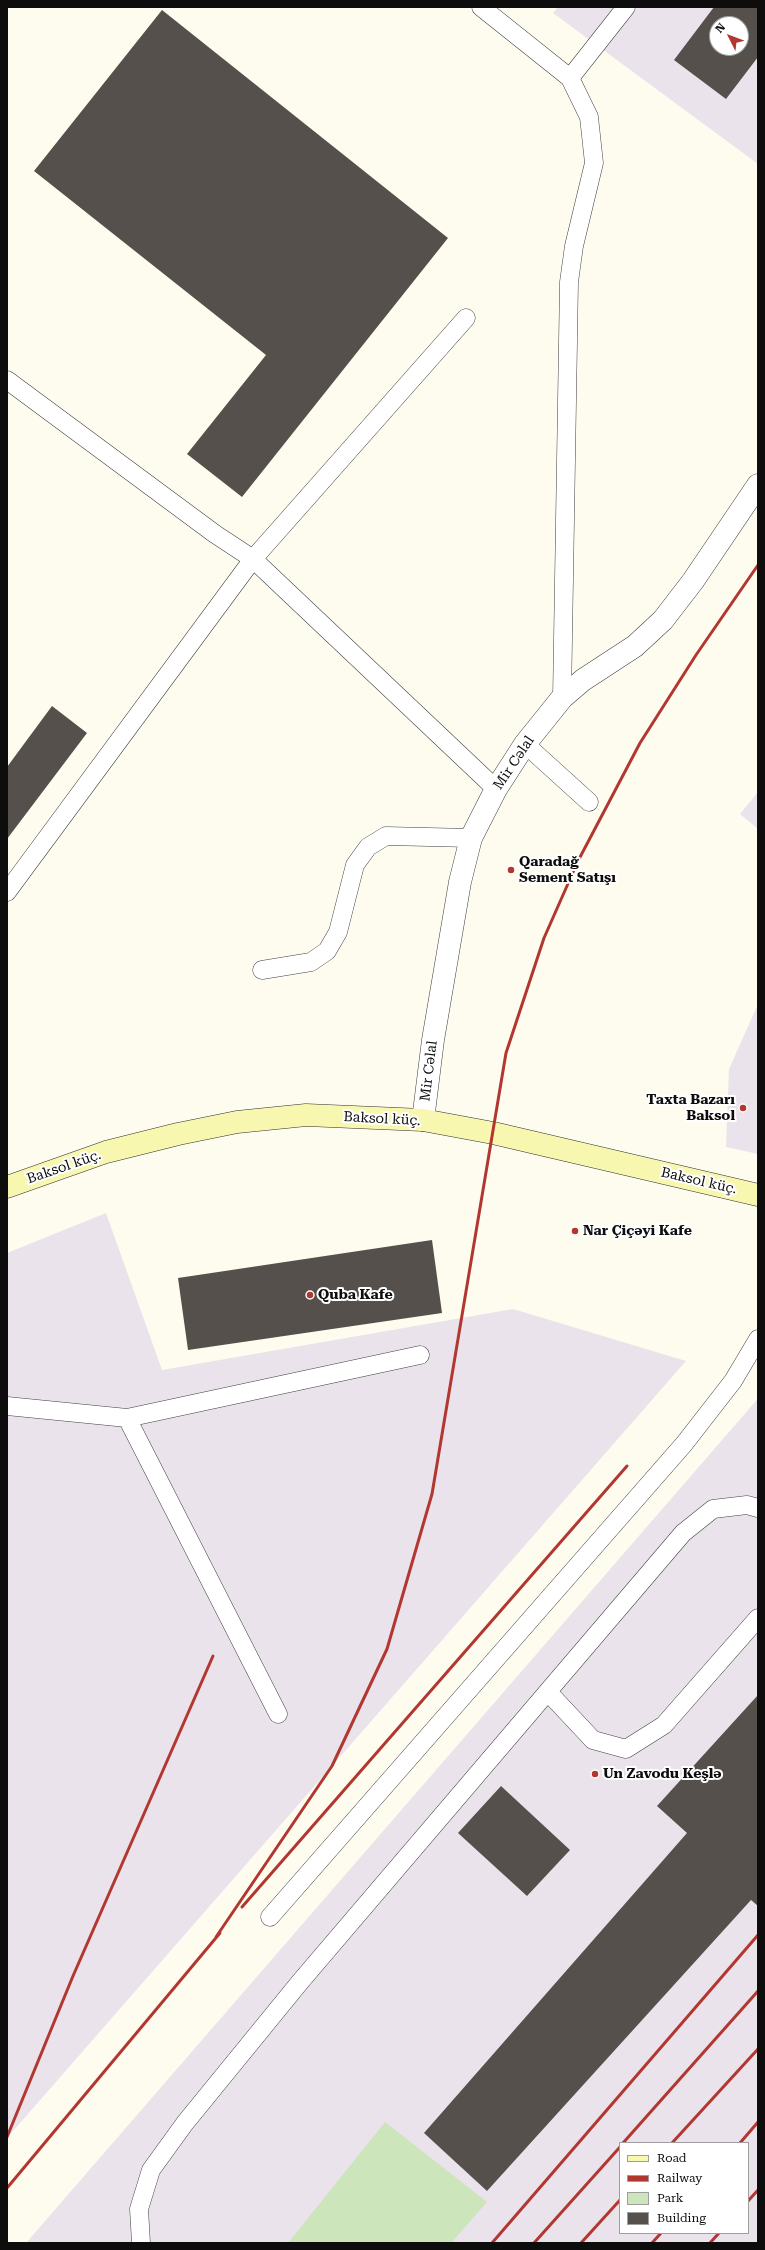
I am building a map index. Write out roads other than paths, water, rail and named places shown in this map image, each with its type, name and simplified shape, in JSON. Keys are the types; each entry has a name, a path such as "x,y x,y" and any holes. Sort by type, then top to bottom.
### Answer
{"main road":[{"name":"Baksol küç.","path":"7,1187 106,1152 178,1134 237,1122 306,1115 423,1120 493,1133 758,1195"}],"street":[{"name":"Mir Cəlal","path":"423,1120 433,1040 457,897 471,838 496,789 525,744 562,698 583,680 635,646 663,620 693,581 758,485"}],"lane":[{"path":"481,7 570,78 590,118 594,162 574,246 569,282 562,698"},
{"path":"570,78 626,7"},
{"path":"7,892 253,559 466,318"},
{"path":"7,380 215,534 253,559 496,789"},
{"path":"525,744 589,802"},
{"path":"262,970 310,962 327,951 338,932 355,865 368,847 386,836 471,838"},
{"path":"270,1917 684,1444 733,1381 758,1339"},
{"path":"7,1406 127,1418 420,1356"},
{"path":"127,1418 278,1714"},
{"path":"140,2243 139,2209 151,2170 185,2123 300,1982 684,1533 713,1509 748,1505 758,1508"},
{"path":"548,1692 593,1740 626,1749 664,1725 758,1618"}],"railway":[{"path":"216,1937 332,1766 387,1649 432,1494 506,1053 544,938 578,861 640,743 696,655 758,565"},
{"path":"242,1907 627,1466"},
{"path":"7,2137 73,1976 213,1656"},
{"path":"7,2188 220,1933"},
{"path":"492,2243 758,1935"},
{"path":"624,2142 758,1991"},
{"path":"673,2142 758,2049"},
{"path":"741,2142 758,2122"},
{"path":"534,2243 619,2148"},
{"path":"749,2200 758,2190"},
{"path":"581,2243 619,2201"},
{"path":"652,2243 660,2234"},
{"path":"710,2243 718,2234"}],"place":[{"name":"Qaradağ Sement Satışı","path":"511,870"},
{"name":"Taxta Bazarı Baksol","path":"743,1108"},
{"name":"Nar Çiçəyi Kafe","path":"575,1231"},
{"name":"Quba Kafe","path":"310,1295"},
{"name":"Un Zavodu Keşlə","path":"595,1774"}]}
